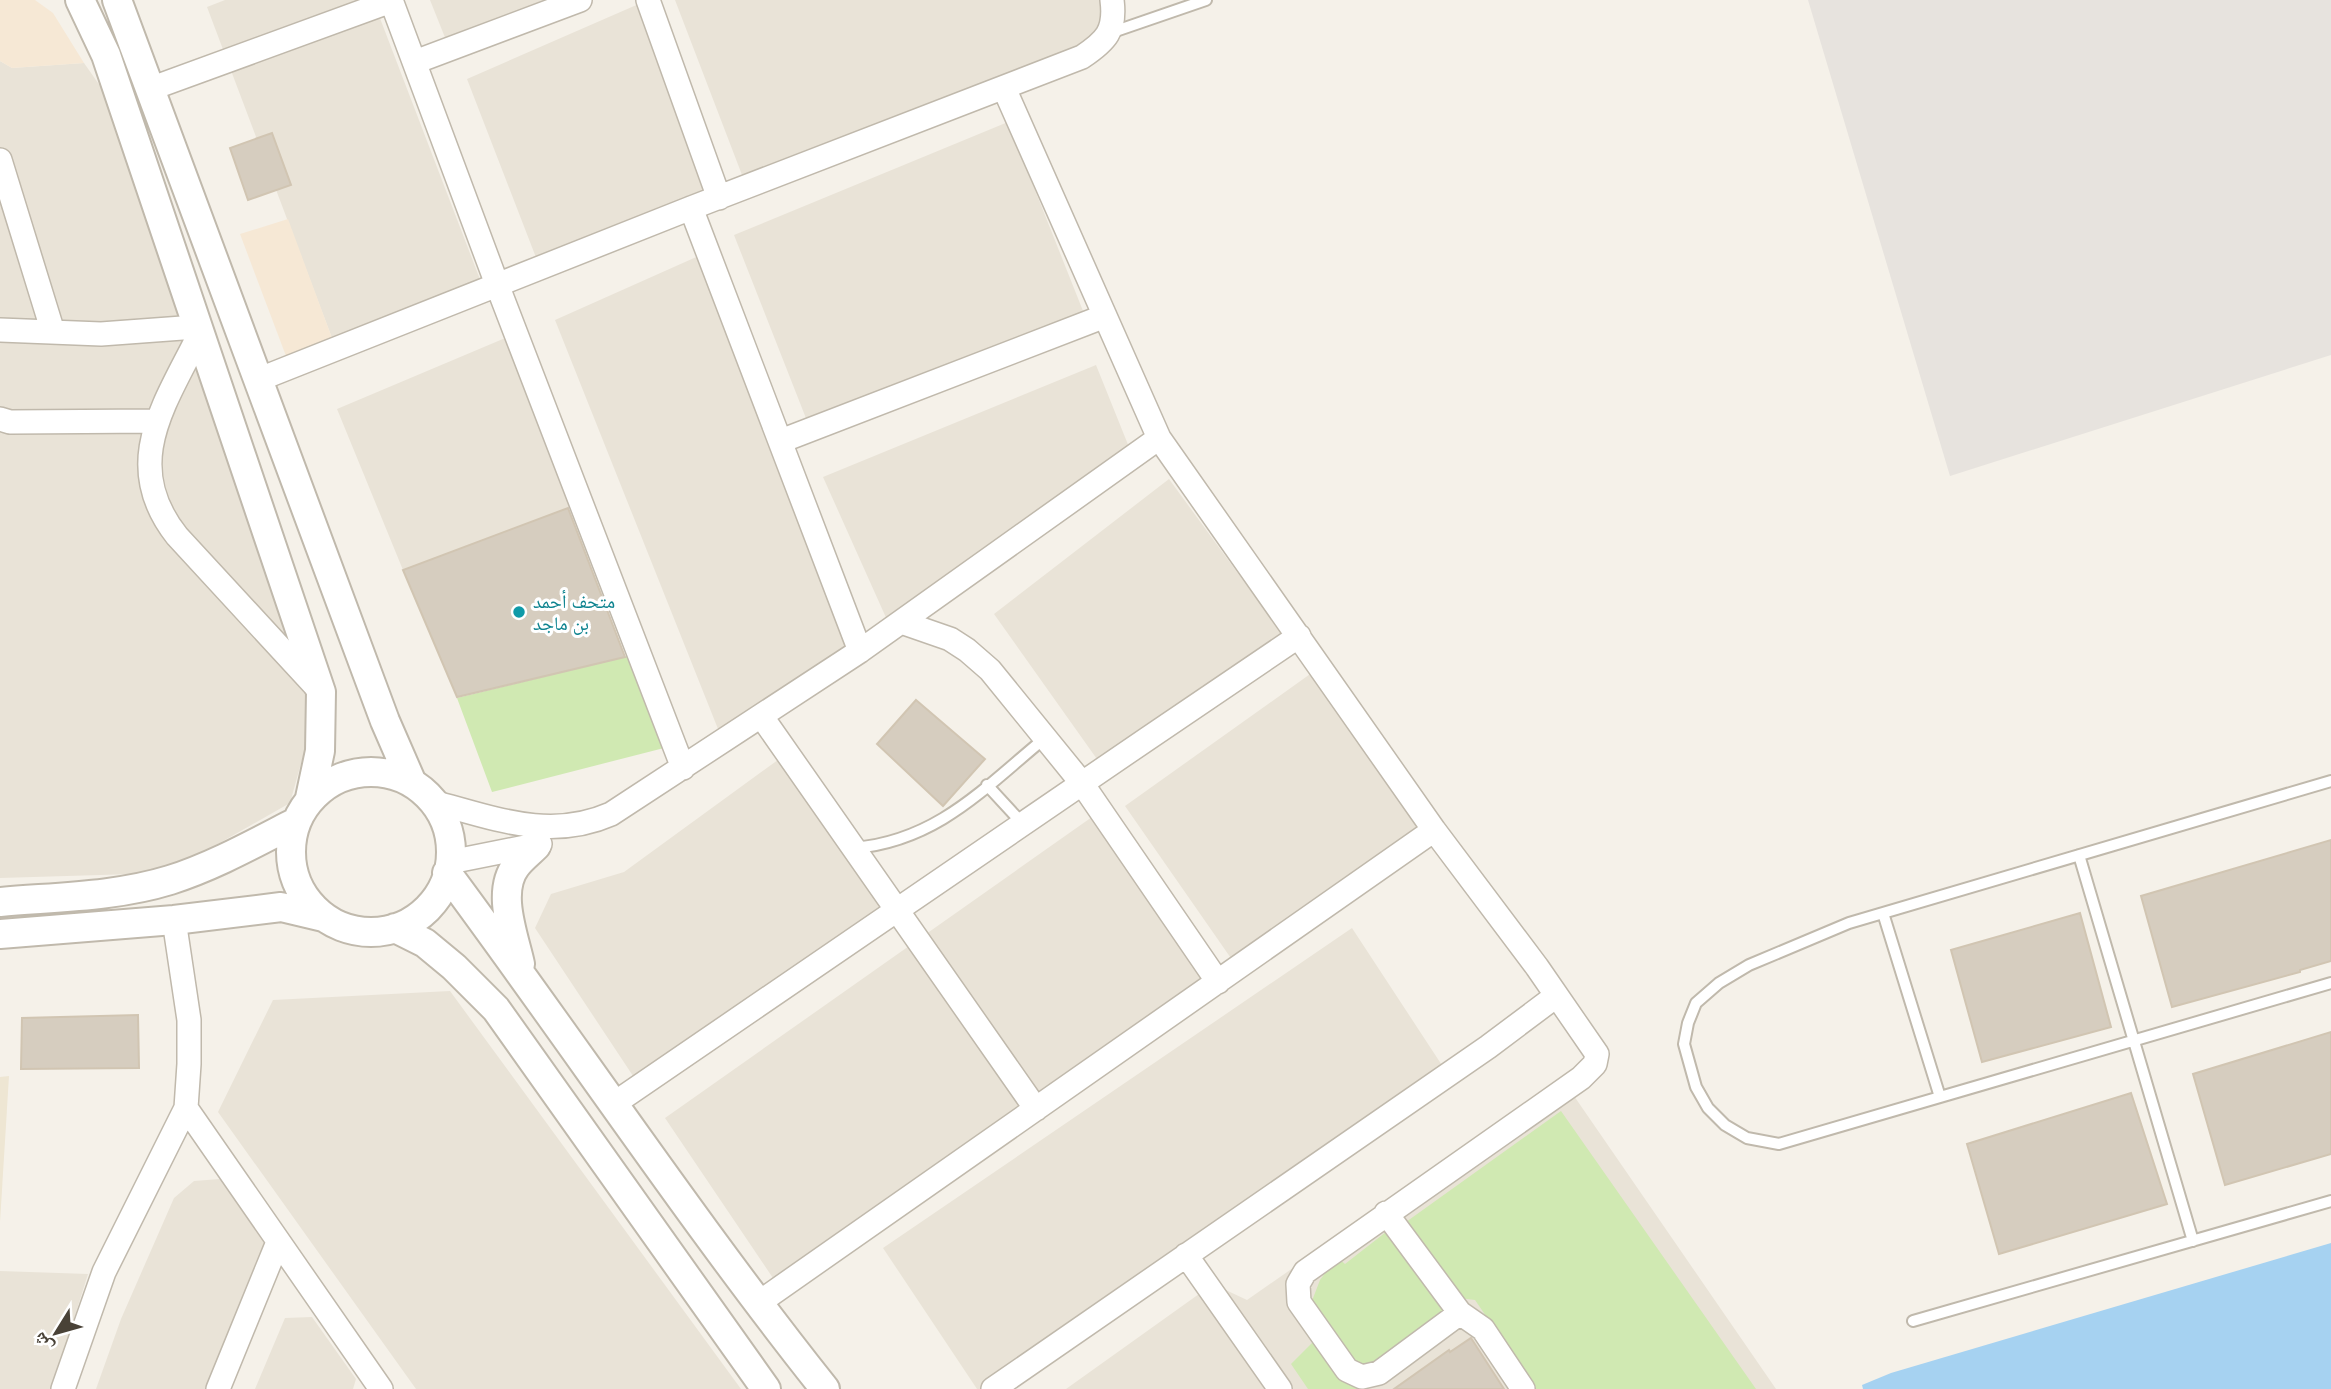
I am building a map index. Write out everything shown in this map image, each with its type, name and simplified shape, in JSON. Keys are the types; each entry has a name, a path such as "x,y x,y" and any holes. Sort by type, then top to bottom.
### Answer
{"street":[{"path":"80,0 106,55 321,692 320,751 290,848 294,874 305,898 323,917"},
{"path":"0,934 174,920 281,907 323,917 346,928 370,932 395,928 415,919 431,904 443,886 448,868 450,842 444,821 423,793 385,721 117,0"},
{"path":"150,89 391,0 683,768"},
{"path":"415,62 580,0"},
{"path":"648,0 719,198"},
{"path":"260,379 1082,57 1095,49 1110,33 1114,16 1112,0"},
{"path":"1004,88 1159,438 1434,830 1537,967 1597,1054 1595,1064 1581,1077 1305,1272 1298,1284 1299,1302 1347,1370 1362,1377 1379,1373 1460,1313"},
{"path":"0,160 53,332"},
{"path":"691,208 860,650"},
{"path":"781,441 1105,316"},
{"path":"0,330 112,334 198,331"},
{"path":"198,331 152,435 148,466 153,496 167,524 321,692"},
{"path":"0,418 10,422 157,421"},
{"path":"0,902 116,892 169,881 215,863 303,810 332,781 358,772 386,773 423,793 511,823 567,828 591,823 611,814 762,717 901,622 1159,438"},
{"path":"901,622 950,639 968,650 990,670 1081,782 1219,982"},
{"path":"615,1103 898,911 1081,782 1299,636"},
{"path":"762,717 1036,1109"},
{"path":"522,974 508,911 507,882 515,866 536,846 567,828"},
{"path":"757,1304 1434,830"},
{"path":"448,868 536,846"},
{"path":"448,868 757,1304 825,1389"},
{"path":"63,1389 104,1272 186,1108 189,1020 174,920"},
{"path":"395,928 425,943 454,967 496,1009 766,1389"},
{"path":"993,1389 1488,1047 1556,996"},
{"path":"186,1108 370,1383"},
{"path":"1386,1213 1460,1313 1483,1329 1523,1389"},
{"path":"218,1389 278,1242"},
{"path":"1186,1255 1280,1389"}],"lane":[{"path":"1110,33 1206,0"},
{"path":"853,848 892,842 930,828 1045,738"},
{"path":"2331,781 1849,923 1749,965 1718,983 1696,1003 1684,1044 1696,1087 1708,1108 1725,1125 1747,1138 1779,1144 2331,984"},
{"path":"987,785 1022,823"},
{"path":"2079,855 2193,1241"},
{"path":"1883,914 1940,1097"},
{"path":"1913,1321 2331,1201"}],"shaded area":[{"path":"0,0 35,0 53,13 84,63 12,68 0,61"},
{"path":"225,0 373,0 481,282 332,338 207,7"},
{"path":"430,0 581,0 450,50"},
{"path":"675,0 1100,0 1117,43 747,188"},
{"path":"1808,0 2331,0 2331,355 1950,476"},
{"path":"641,3 723,199 542,273 467,79"},
{"path":"0,61 12,68 84,63 124,120 327,670 290,803 167,873 0,878"},
{"path":"1008,122 1087,321 811,431 734,235"},
{"path":"288,219 332,338 286,356 240,234"},
{"path":"703,254 862,655 726,749 555,320"},
{"path":"510,336 574,506 403,570 337,409"},
{"path":"1096,365 1133,457 892,631 823,477"},
{"path":"1169,479 1288,642 1109,776 994,614"},
{"path":"1313,672 1428,832 1235,964 1125,806"},
{"path":"782,757 890,914 641,1088 535,928 551,894 624,872"},
{"path":"1092,817 1209,984 777,1284 665,1118"},
{"path":"1352,928 1451,1079 1005,1389 977,1389 883,1248"},
{"path":"450,991 741,1389 416,1389 218,1112 273,1000"},
{"path":"9,1076 0,1222 0,1077"},
{"path":"1563,1080 1776,1389 1066,1389 1213,1284 1247,1300"},
{"path":"220,1179 242,1198 268,1239 218,1389 96,1389 121,1319 174,1198 194,1181"},
{"path":"0,1271 88,1274 52,1389 0,1389"},
{"path":"312,1317 356,1379 353,1389 255,1389 285,1318"}],"green space":[{"path":"633,655 664,748 492,792 457,698"},
{"path":"1561,1111 1756,1389 1536,1389 1475,1300 1459,1298 1406,1222"},
{"path":"1386,1232 1445,1314 1394,1369 1368,1389 1308,1389 1291,1364 1324,1331 1310,1306 1320,1280 1337,1257 1345,1264"}],"water":[{"path":"2331,1243 2331,1389 1863,1389 1862,1385 1891,1373"}],"building":[{"path":"272,133 291,185 248,200 230,148"},
{"name":"متحف أحمد بن ماجد","path":"568,508 625,657 457,697 403,570"},
{"path":"916,700 985,759 943,806 877,744"},
{"path":"2331,840 2331,961 2172,1007 2141,896"},
{"path":"2080,913 2111,1027 1982,1062 1951,950"},
{"path":"138,1015 139,1068 21,1069 22,1018"},
{"path":"2331,1032 2331,1154 2225,1185 2193,1074"},
{"path":"2131,1093 2167,1204 1999,1254 1967,1144"},
{"path":"1471,1338 1504,1389 1394,1389 1449,1350 1450,1352"}],"place":[{"name":"متحف أحمد بن ماجد","path":"519,612"}]}
